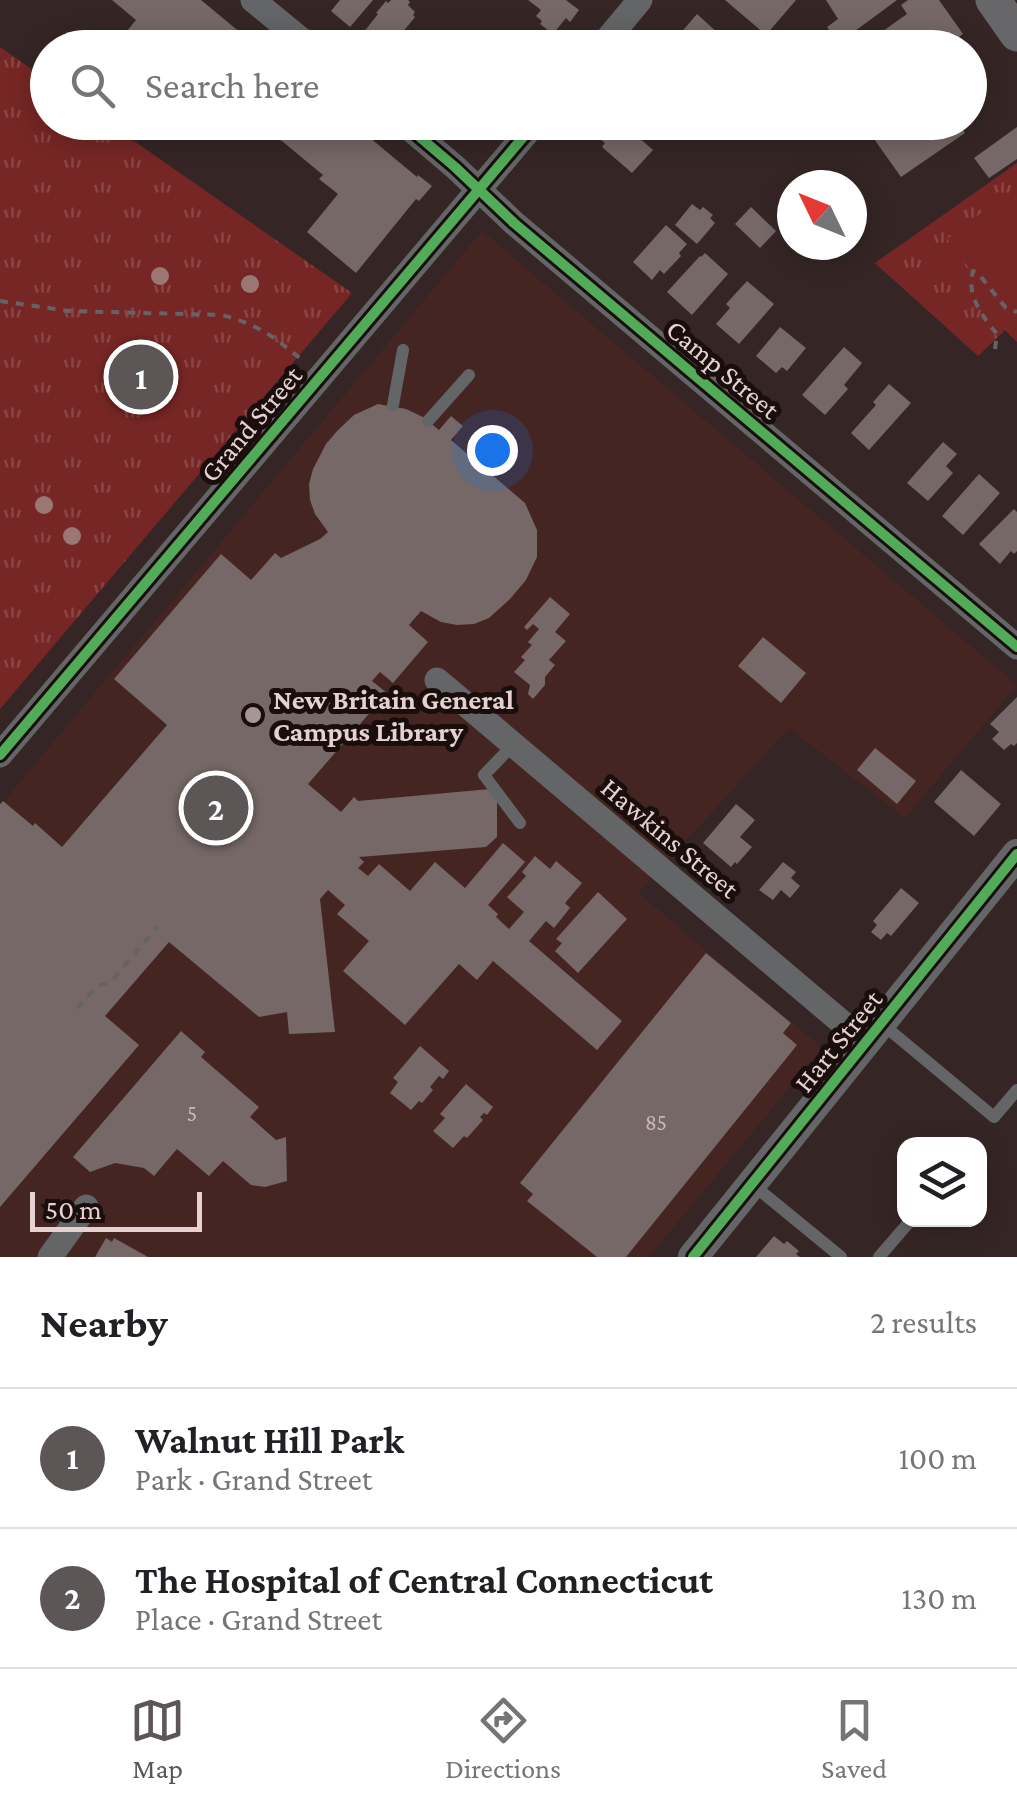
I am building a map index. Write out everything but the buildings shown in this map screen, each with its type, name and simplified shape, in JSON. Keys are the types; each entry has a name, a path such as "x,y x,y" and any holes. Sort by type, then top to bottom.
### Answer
{"main road":[{"path":"993,0 1017,34"}],"street":[{"path":"253,0 289,30"},
{"path":"615,30 640,0"},
{"name":"Camp Street","path":"422,140 560,262 1017,647"},
{"name":"Grand Street","path":"0,755 521,140"},
{"name":"Hawkins Street","path":"437,680 873,1033"},
{"name":"Hart Street","path":"693,1257 1017,854"},
{"path":"50,1257 86,1207"}],"lane":[{"path":"393,405 403,350"},
{"path":"428,420 469,375"},
{"path":"513,745 484,775 520,823"},
{"path":"873,1033 994,1118 1017,1090"},
{"path":"752,1184 841,1257"},
{"path":"879,1257 905,1227"}],"path":[{"path":"995,348 996,334 974,299 974,271 1006,308 1017,312"},
{"path":"0,301 69,310 222,315 270,334 284,345"},
{"path":"78,1008 96,986 110,982 157,927"}],"shaded area":[{"path":"482,231 1017,685 905,818 789,728 638,893 822,1048 649,1257 0,1257 0,806"}],"green space":[{"path":"0,47 30,68 30,140 132,140 352,293 0,709"},
{"path":"1017,163 1017,342 1005,330 978,356 875,263"},
{"path":"998,200 1017,224 1017,315 1009,321 947,239"}],"cycle path":[{"path":"423,140 514,223 1017,647"},
{"path":"0,755 521,140"},
{"path":"693,1257 1017,854"}],"place":[{"name":"Walnut Hill Park","path":"141,377"},
{"name":"New Britain General Campus Library","path":"253,715"},
{"name":"The Hospital of Central Connecticut","path":"216,808"}]}
